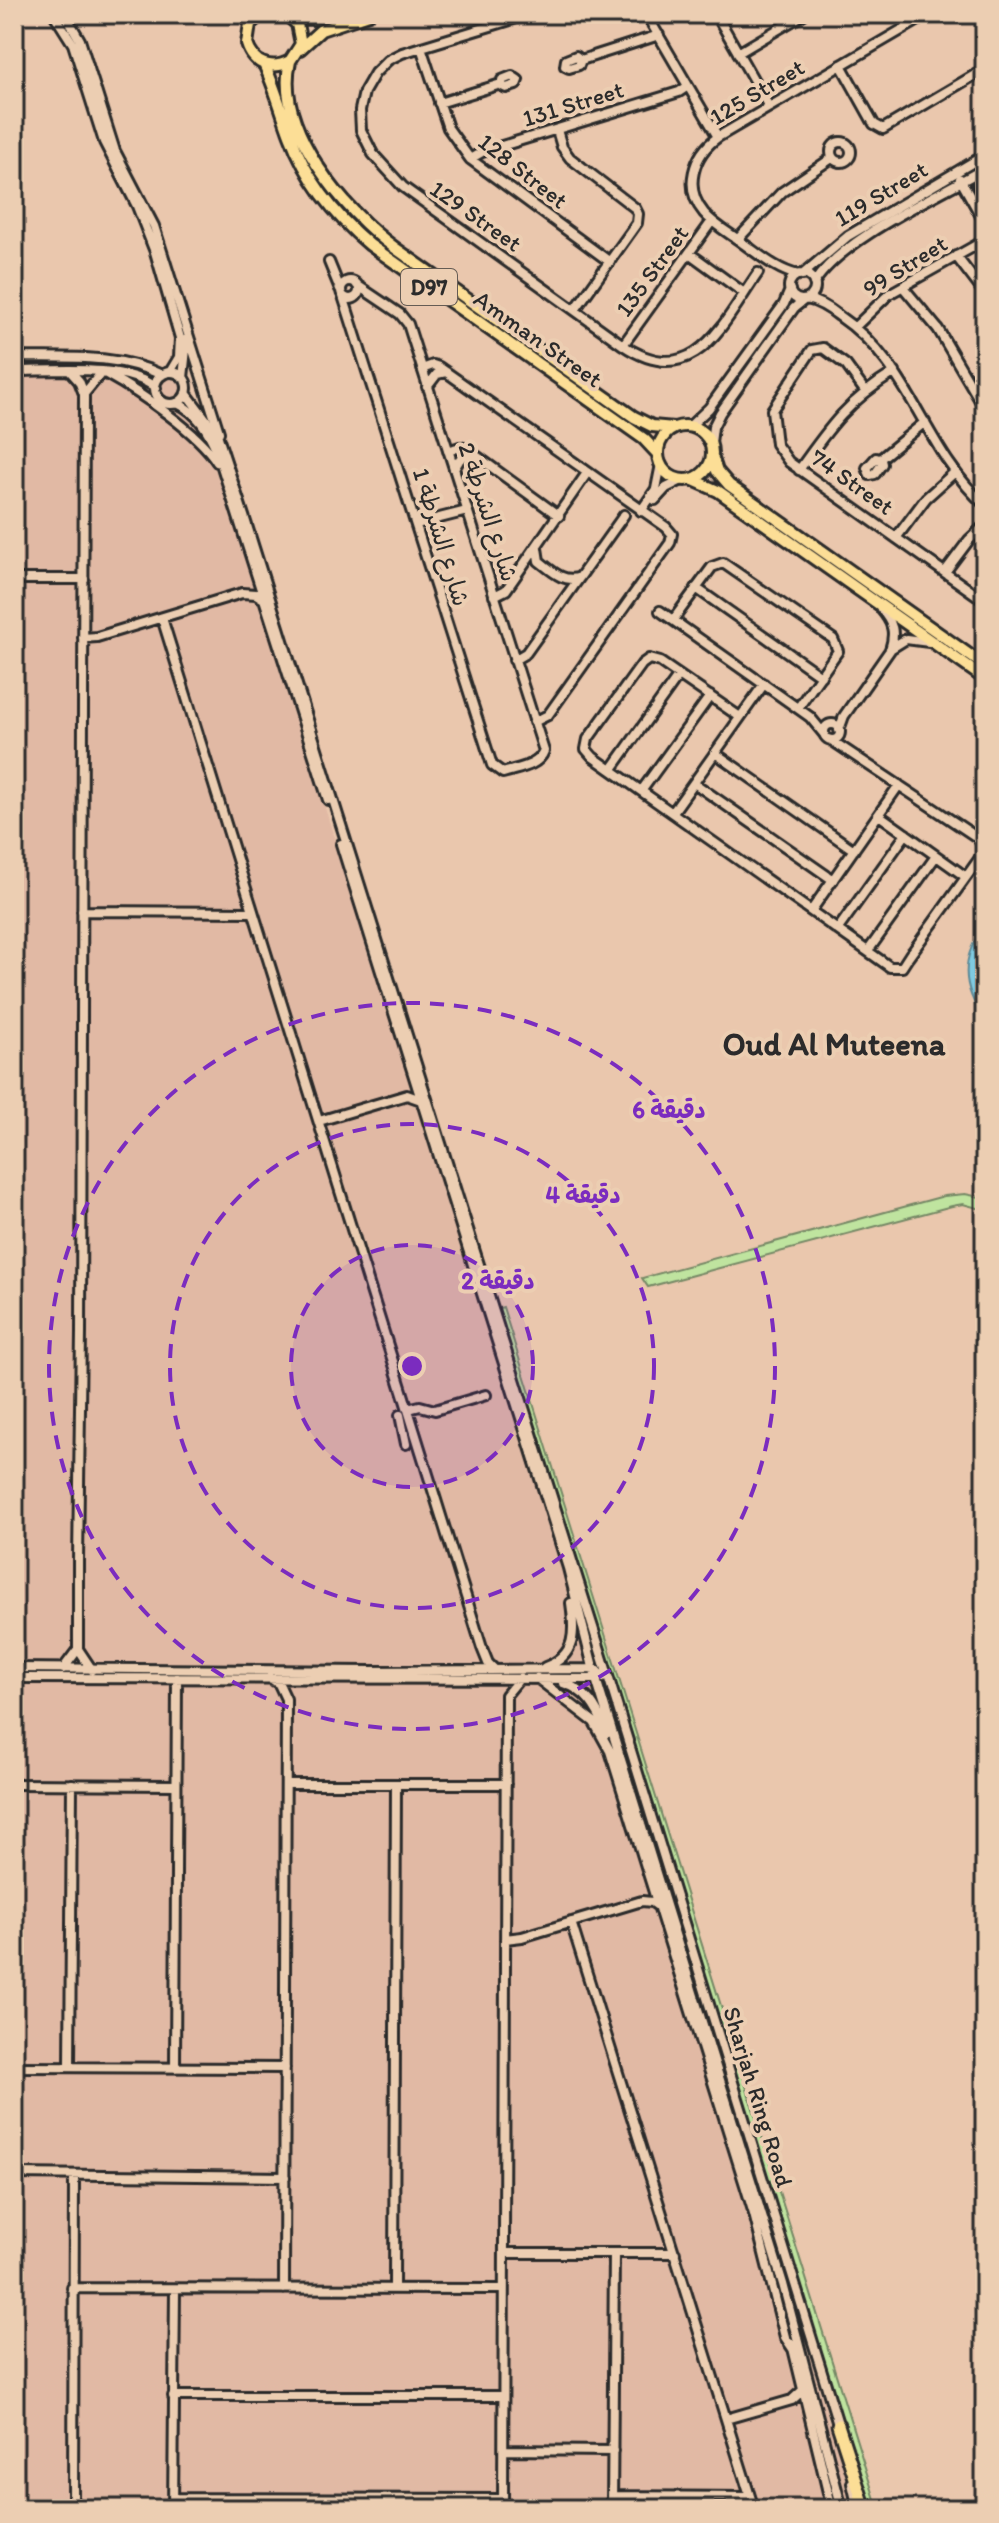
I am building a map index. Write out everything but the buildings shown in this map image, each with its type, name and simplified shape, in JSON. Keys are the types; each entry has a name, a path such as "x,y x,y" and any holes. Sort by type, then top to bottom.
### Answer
{"highway":[{"path":"838,2425 865,2509"}],"main road":[{"path":"250,19 261,14"},
{"path":"289,16 315,19 332,14"},
{"path":"264,64 277,66 290,61 321,30 369,14"},
{"path":"289,16 300,30 299,50"},
{"name":"Amman Street","path":"250,19 247,44 253,56 264,64 290,135 307,170 328,202 352,229 370,245 644,439 660,459"},
{"name":"Amman Street","path":"290,61 288,90 309,149 336,193 362,221 395,248 634,417 652,426 674,428"},
{"path":"985,666 729,485 717,471 711,443 705,433 690,426 674,428 660,441 660,459 671,476 714,488 985,679"},
{"path":"687,479 703,473 712,456"}],"street":[{"path":"54,14 73,44 104,142 137,206 155,252 180,338 178,361 156,388"},
{"path":"65,14 80,40 115,151 154,226 626,1731 634,1783"},
{"name":"129 Street","path":"530,14 388,60 367,86 360,116 361,130 369,148 388,173 410,193 623,345 639,356 654,361 684,359 700,351 712,339 758,273"},
{"path":"646,14 718,137"},
{"path":"716,14 769,107"},
{"path":"784,14 789,23"},
{"path":"738,53 804,14"},
{"name":"125 Street","path":"800,275 778,268 712,221 697,201 693,179 699,157 718,137 929,14"},
{"path":"581,60 659,35"},
{"name":"128 Street","path":"421,47 453,138 470,159 610,262"},
{"path":"841,65 871,116 882,125 897,122 985,69"},
{"path":"439,103 501,84"},
{"name":"131 Street","path":"470,159 482,152 679,92 688,86"},
{"path":"557,130 562,147 570,158 638,212 637,223 575,310"},
{"path":"982,157 962,173 961,182 985,223"},
{"name":"119 Street","path":"800,275 848,236 982,157"},
{"path":"738,239 782,192 832,158"},
{"path":"981,171 978,187 985,201"},
{"name":"119 Street","path":"814,285 824,269 852,245 981,171"},
{"name":"135 Street","path":"623,345 712,221"},
{"name":"99 Street","path":"855,327 877,303 980,243"},
{"path":"689,253 744,293"},
{"path":"956,256 985,294"},
{"path":"329,262 343,289 356,297 372,295"},
{"name":"125 Street","path":"778,268 790,288"},
{"path":"690,426 709,408 784,304 790,288 800,275 809,277 823,304"},
{"name":"شارع الشرطة 2","path":"343,289 351,281 402,316 415,347 544,751 542,757"},
{"path":"348,313 356,297 357,285"},
{"path":"711,443 713,427 720,413 794,308 814,285"},
{"path":"903,287 938,329 985,409"},
{"path":"790,288 793,296 823,304 878,348 955,472 985,505"},
{"name":"شارع الشرطة 1","path":"343,289 492,765 503,773 537,762 542,757"},
{"path":"177,403 186,393 187,385 183,378 187,349 185,323"},
{"path":"415,347 442,370 658,522"},
{"name":"74 Street","path":"865,391 851,370 823,348 817,348 803,362 774,406 772,415 778,449 799,470 985,601"},
{"path":"14,357 111,359 183,378"},
{"path":"422,371 442,370"},
{"path":"427,387 442,370"},
{"path":"14,371 132,375 156,388 163,401 177,403 192,412 209,433 265,600 634,1783 779,2273 842,2509"},
{"path":"70,371 79,381 84,394 78,1649 92,1670"},
{"path":"84,394 102,372"},
{"path":"102,372 191,433 205,446 222,471"},
{"path":"799,470 837,417 865,391 895,372"},
{"path":"186,393 220,441"},
{"path":"880,459 925,422"},
{"path":"441,430 559,516"},
{"path":"449,453 467,450"},
{"path":"454,469 467,450"},
{"path":"643,512 659,480 660,459"},
{"path":"896,538 926,498 955,472"},
{"path":"499,611 508,587 588,474"},
{"path":"630,503 652,499 666,488 687,479"},
{"path":"538,734 549,713 665,550 668,535 658,522 652,499"},
{"path":"419,525 467,509"},
{"path":"518,671 528,651 624,515"},
{"path":"945,572 983,527"},
{"path":"537,548 539,561 564,579 580,576"},
{"path":"673,620 712,567 725,564 833,639 838,651 798,708"},
{"path":"14,579 84,579"},
{"path":"489,579 508,587"},
{"path":"494,594 508,587"},
{"path":"696,588 821,676"},
{"path":"83,638 93,638 242,593 256,594 265,600"},
{"path":"828,737 837,737 835,728 894,640 894,628 878,605"},
{"path":"660,611 798,708 828,737 973,835 981,849 976,863 911,953 898,965 883,961 811,911 599,760 589,747 593,733 649,659 660,662 740,717"},
{"path":"162,618 482,1648 494,1669"},
{"path":"890,650 909,639 931,642"},
{"path":"510,645 528,651"},
{"path":"514,658 528,651"},
{"path":"612,769 679,675"},
{"path":"673,812 764,684"},
{"path":"642,790 710,696"},
{"path":"528,703 539,712 549,713"},
{"path":"534,720 549,713"},
{"path":"810,717 835,728 850,751"},
{"path":"828,737 824,729 835,728"},
{"path":"715,753 854,850"},
{"path":"694,783 833,880"},
{"path":"811,911 899,785"},
{"path":"879,815 966,877"},
{"path":"838,929 906,834"},
{"path":"868,951 936,856"},
{"path":"82,911 253,912"},
{"path":"407,1095 415,1079"},
{"path":"319,1121 407,1095 421,1100"},
{"path":"408,1409 420,1406 435,1410 486,1395"},
{"path":"400,1415 405,1440 415,1431"},
{"path":"572,1562 599,1674"},
{"path":"540,1676 572,1645 572,1582"},
{"path":"475,1670 483,1660 482,1648"},
{"path":"63,1669 78,1649"},
{"path":"14,1668 494,1669 540,1676 569,1685 591,1700 634,1783"},
{"path":"14,1678 493,1680 599,1674"},
{"path":"540,1676 587,1716 604,1736 618,1773 754,2214 785,2337 793,2349"},
{"path":"175,2068 177,1678"},
{"path":"270,1678 279,1684 286,1699 284,2289"},
{"path":"503,2509 506,1695 520,1678"},
{"path":"286,1699 302,1679"},
{"path":"493,1680 506,1695"},
{"name":"Sharjah Ring Road","path":"634,1783 838,2425 858,2509"},
{"path":"14,1784 176,1785"},
{"path":"70,2067 72,1784"},
{"path":"286,1784 506,1784"},
{"path":"394,2289 396,1784"},
{"path":"642,1901 653,1888"},
{"path":"505,1939 522,1937 642,1901 659,1907"},
{"path":"571,1922 754,2509"},
{"path":"14,2067 285,2068"},
{"path":"14,2174 285,2177"},
{"path":"73,2509 74,2175"},
{"path":"504,2253 675,2253"},
{"path":"612,2509 614,2253"},
{"path":"779,2273 778,2283 832,2509"},
{"path":"72,2288 503,2289"},
{"path":"173,2509 175,2289"},
{"path":"726,2419 792,2400 803,2390"},
{"path":"173,2396 503,2396"},
{"path":"792,2400 806,2405"},
{"path":"504,2450 613,2451"},
{"path":"613,2496 750,2497"},
{"path":"173,2498 503,2499"}],"shaded area":[{"path":"14,366 186,368 746,2142 855,2509 14,2509 14,1673 513,1674 14,1665"}],"green space":[{"path":"965,1194 985,1198 985,1210 963,1204 952,1206 648,1287 642,1278 944,1196"},
{"path":"503,1307 878,2509 870,2509 496,1309"}],"water":[{"path":"985,925 985,1020 971,996 967,972 971,949"}],"district":[{"name":"Oud Al Muteena","path":"834,1044"}]}
